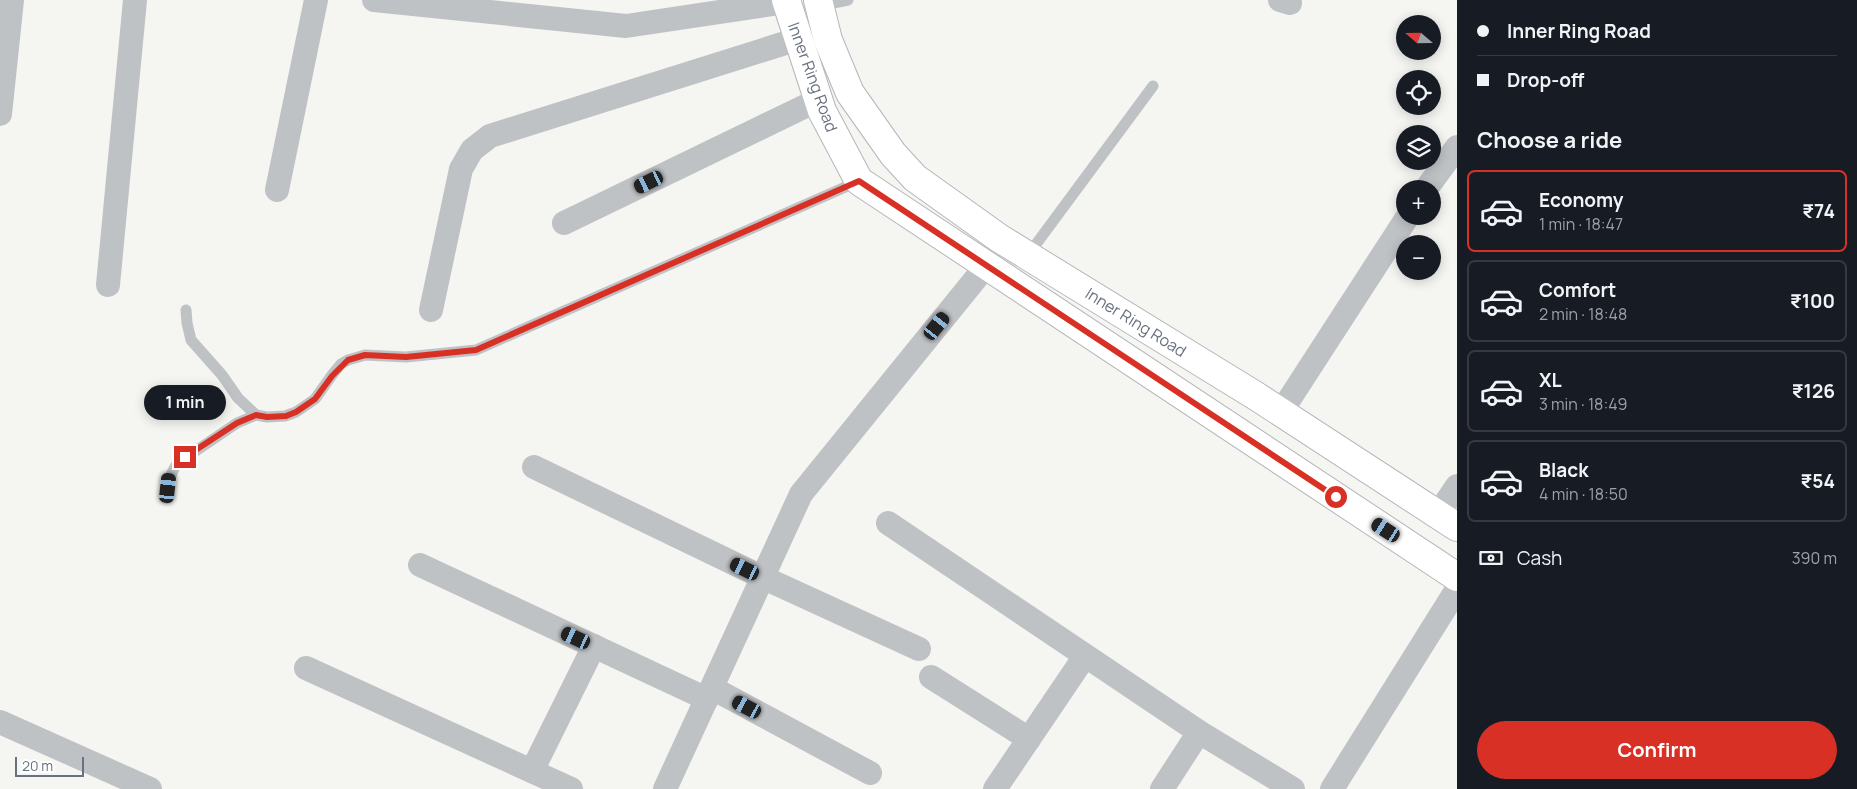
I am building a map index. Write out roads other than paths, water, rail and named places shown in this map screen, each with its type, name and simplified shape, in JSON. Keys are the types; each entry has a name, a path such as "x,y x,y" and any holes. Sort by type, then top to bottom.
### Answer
{"highway":[{"name":"Inner Ring Road","path":"786,1 818,100 835,138 859,181 1457,578"},
{"name":"Inner Ring Road","path":"819,3 828,40 850,93 893,154 915,178 999,238 1281,412 1448,520"}],"street":[{"path":"0,114 12,0"},
{"path":"108,285 135,0"},
{"path":"277,190 316,0"},
{"path":"374,0 626,26 786,1"},
{"path":"431,310 461,169 472,150 490,136 798,39"},
{"path":"564,223 818,100"},
{"path":"1433,180 1457,147"},
{"path":"1281,412 1402,225"},
{"path":"665,789 801,494 986,266"},
{"path":"534,467 762,577 918,649"},
{"path":"1448,520 1457,486"},
{"path":"888,522 1199,732 1293,789"},
{"path":"420,565 594,646 709,694 870,773"},
{"path":"1332,789 1457,589"},
{"path":"532,771 594,646"},
{"path":"995,789 1085,656"},
{"path":"306,668 571,789"},
{"path":"931,677 1029,739"},
{"path":"0,722 150,789"},
{"path":"1162,789 1199,732"}],"lane":[{"path":"819,3 848,0"},
{"path":"1028,255 1153,86"},
{"path":"186,310 191,340 222,375 238,398 256,415 267,417 286,416 296,412 315,399 332,376 348,360 365,355 406,357 476,350 859,181"},
{"path":"167,498 169,477 172,469 178,462 237,423 256,415"}]}
